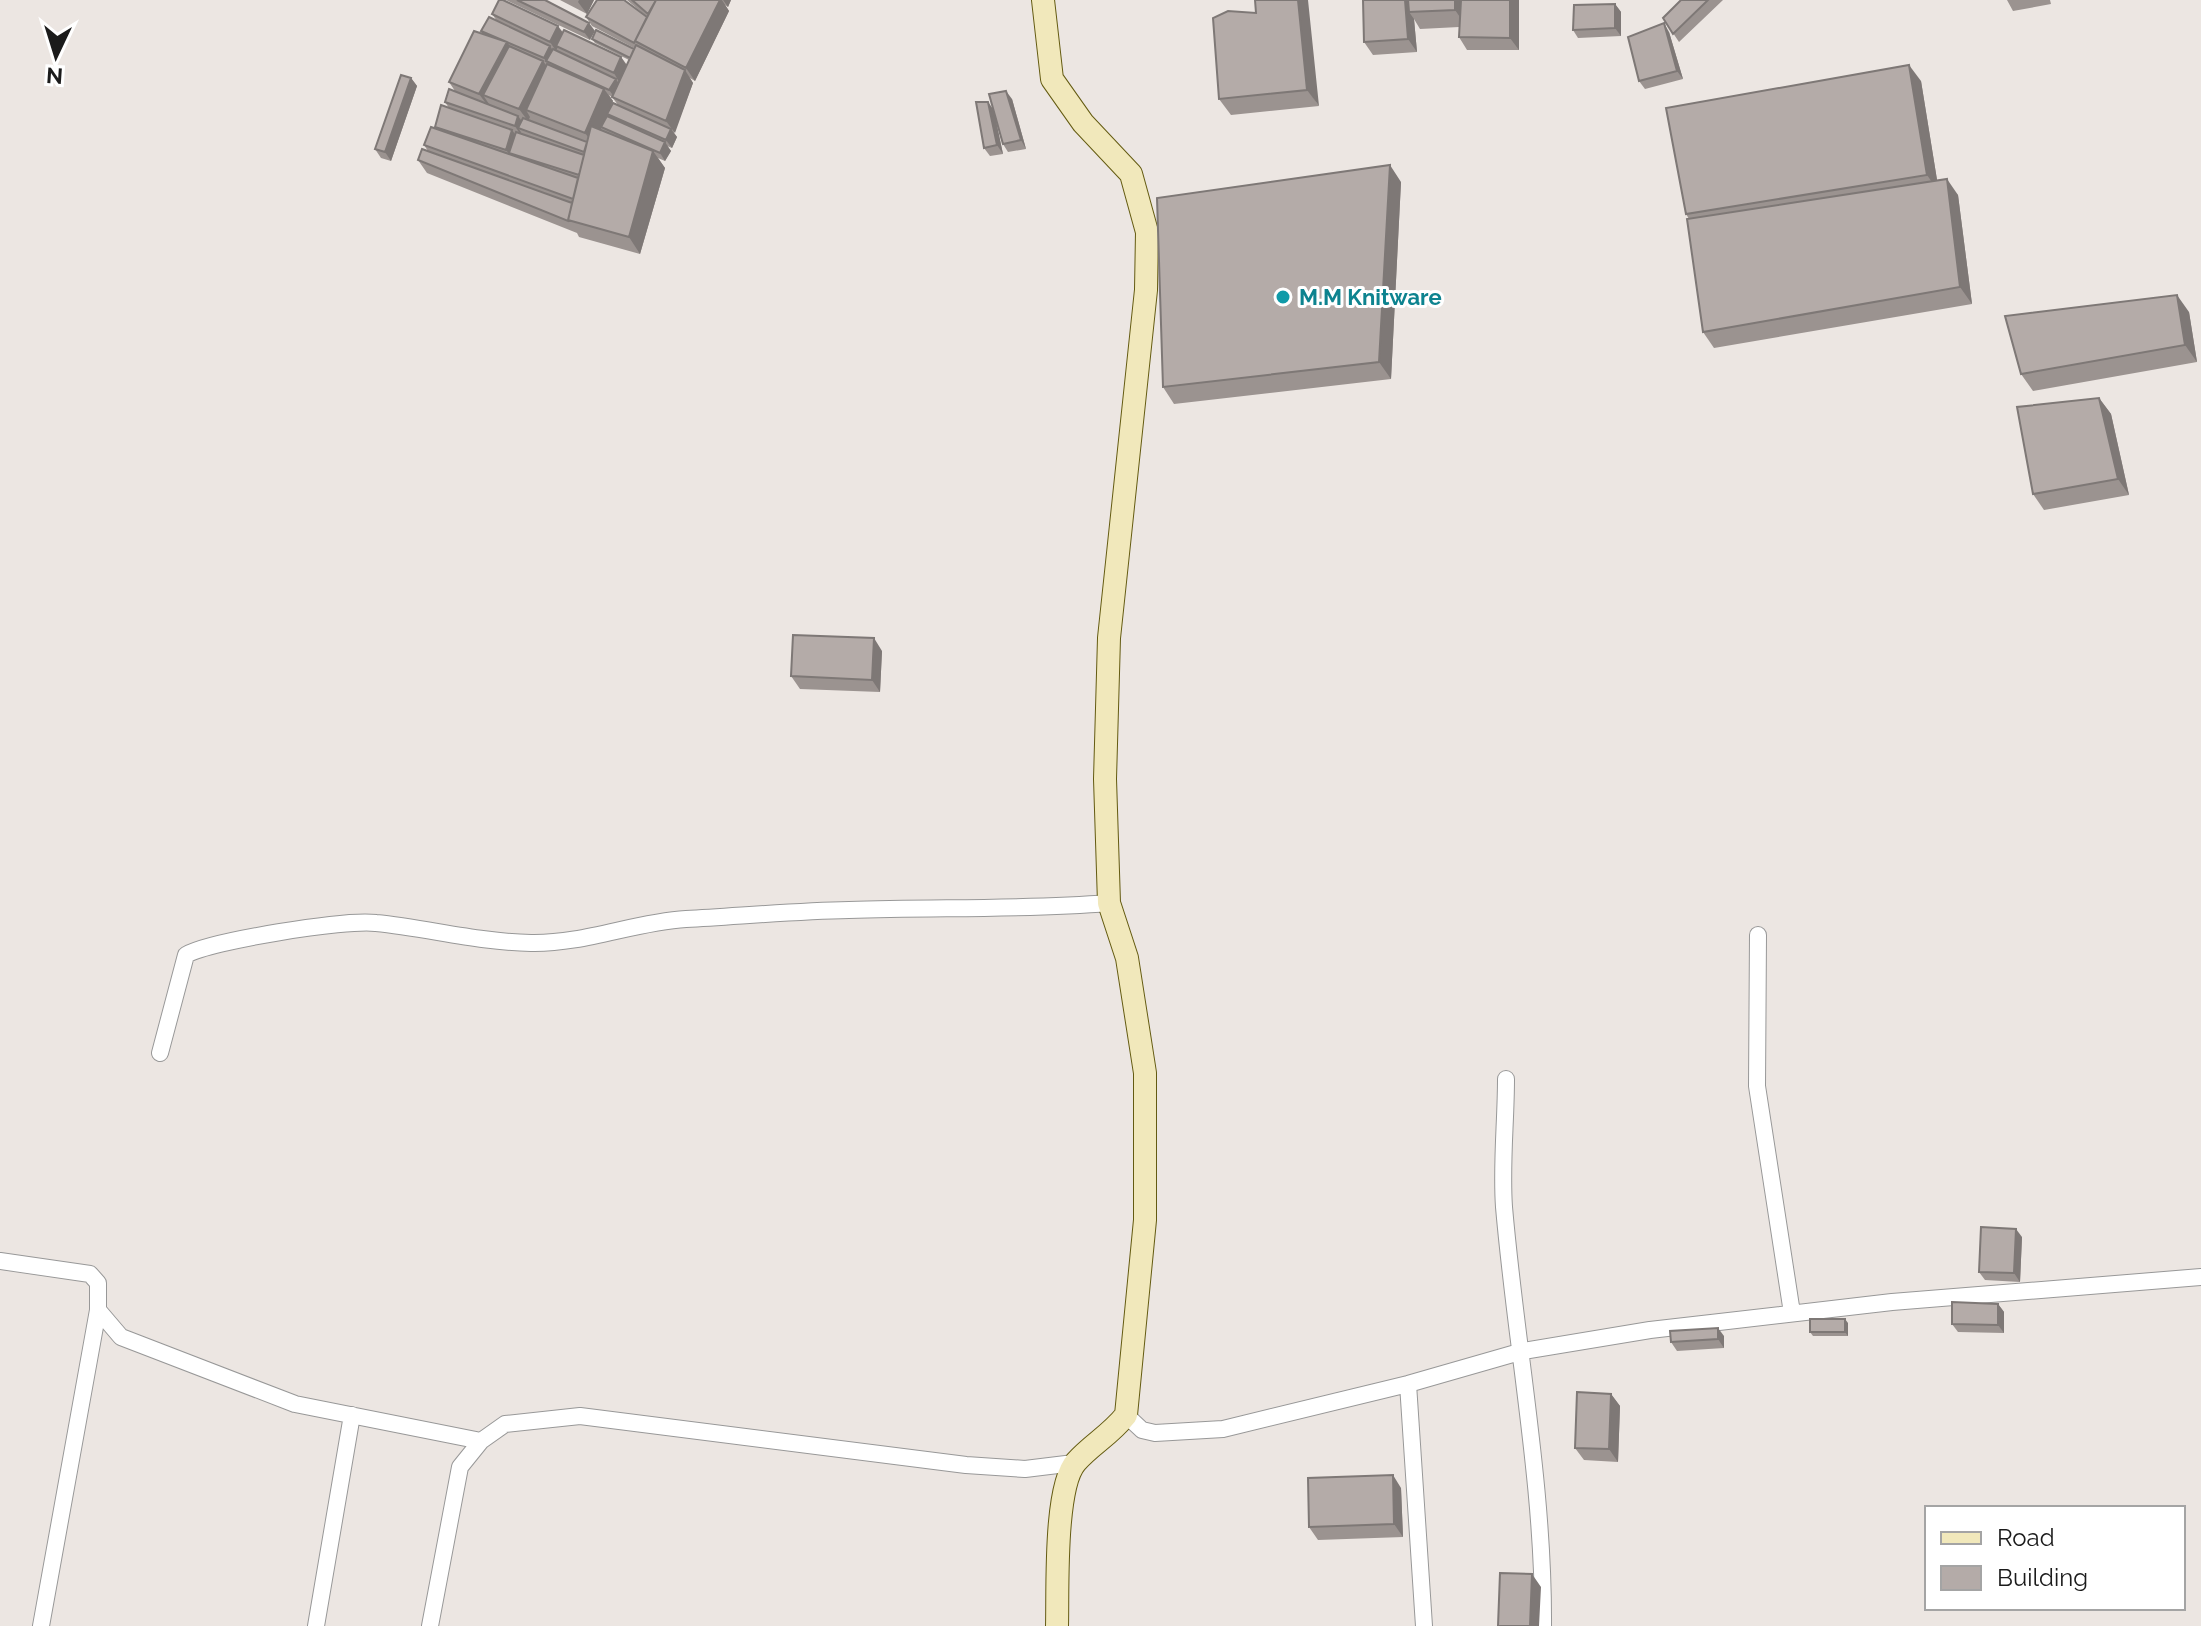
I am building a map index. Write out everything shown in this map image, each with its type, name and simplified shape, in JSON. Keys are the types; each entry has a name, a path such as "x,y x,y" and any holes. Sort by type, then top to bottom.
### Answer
{"street":[{"path":"430,1626 460,1467 481,1441 505,1424 580,1416 966,1465 1025,1469 1074,1463 1108,1437 1126,1415 1145,1220 1145,1073 1127,958 1109,903 1105,779 1109,638 1146,290 1147,232 1131,174 1083,123 1052,79 1043,0"},
{"path":"160,1053 186,955 198,948 261,936 372,922 445,935 531,943 589,940 667,920 849,910 1050,908 1109,903"},
{"path":"1758,935 1757,1086 1792,1313"},
{"path":"1506,1079 1504,1204 1523,1351 1543,1572 1543,1626"},
{"path":"0,1261 90,1274 98,1283 98,1310 41,1626"},
{"path":"1126,1415 1142,1430 1155,1433 1223,1429 1408,1384 1523,1351 1650,1330 1792,1313 2201,1277"},
{"path":"98,1310 121,1337 295,1404 481,1441"},
{"path":"1408,1384 1424,1626"},
{"path":"316,1626 352,1415"},
{"path":"1057,1626 1062,1506 1074,1463"}],"building":[{"path":"499,0 558,26 550,42 492,14"},
{"path":"517,0 545,0 589,23 584,32"},
{"path":"597,0 624,0 647,17 634,43 586,17"},
{"path":"632,0 656,0 648,14"},
{"path":"656,0 720,0 686,68 635,41"},
{"path":"1255,0 1298,0 1307,90 1219,99 1213,18 1228,11 1256,13"},
{"path":"1363,0 1405,0 1408,39 1364,42"},
{"path":"1408,0 1455,0 1455,10 1409,12"},
{"path":"1461,0 1510,0 1510,38 1459,37"},
{"path":"1681,0 1708,0 1673,34 1663,18"},
{"path":"1615,4 1615,28 1573,30 1574,5"},
{"path":"489,17 550,46 544,58 481,31"},
{"path":"1664,23 1677,71 1639,81 1628,37"},
{"path":"564,30 621,57 614,73 556,46"},
{"path":"596,30 634,49 630,58 592,39"},
{"path":"474,31 507,42 479,94 449,82"},
{"path":"636,45 685,70 666,121 612,97"},
{"path":"509,46 543,61 519,109 483,95"},
{"path":"553,49 616,79 609,90 546,61"},
{"path":"547,64 604,89 585,133 526,110"},
{"path":"1909,65 1927,175 1686,214 1666,108"},
{"path":"401,75 411,78 385,152 375,149"},
{"path":"449,89 518,116 515,126 445,102"},
{"path":"1006,91 1021,140 1003,144 989,94"},
{"path":"976,102 988,102 997,145 984,148"},
{"path":"613,103 671,129 666,140 607,114"},
{"path":"441,105 512,130 506,150 435,127"},
{"path":"607,116 665,142 660,153 601,127"},
{"path":"523,118 587,142 584,152 518,128"},
{"path":"591,126 653,151 629,237 568,220"},
{"path":"431,127 578,178 573,199 424,145"},
{"path":"516,132 584,155 579,175 509,153"},
{"path":"422,149 572,203 568,221 418,160"},
{"name":"M.M Knitware","path":"1390,165 1379,362 1163,387 1157,198"},
{"path":"1947,179 1960,287 1703,332 1687,219"},
{"path":"2177,295 2185,345 2021,374 2005,316"},
{"path":"2099,398 2118,479 2033,494 2017,407"},
{"path":"793,635 874,638 872,680 791,676"},
{"path":"1981,1227 2016,1229 2014,1273 1979,1272"},
{"path":"1952,1302 1998,1304 1998,1325 1952,1324"},
{"path":"1810,1319 1845,1319 1845,1332 1810,1332"},
{"path":"1718,1328 1718,1339 1671,1342 1670,1331"},
{"path":"1577,1392 1611,1394 1609,1449 1575,1448"},
{"path":"1393,1475 1394,1524 1309,1527 1308,1478"},
{"path":"1500,1573 1532,1574 1530,1626 1498,1626"}],"place":[{"name":"M.M Knitware","path":"1283,297"}]}
